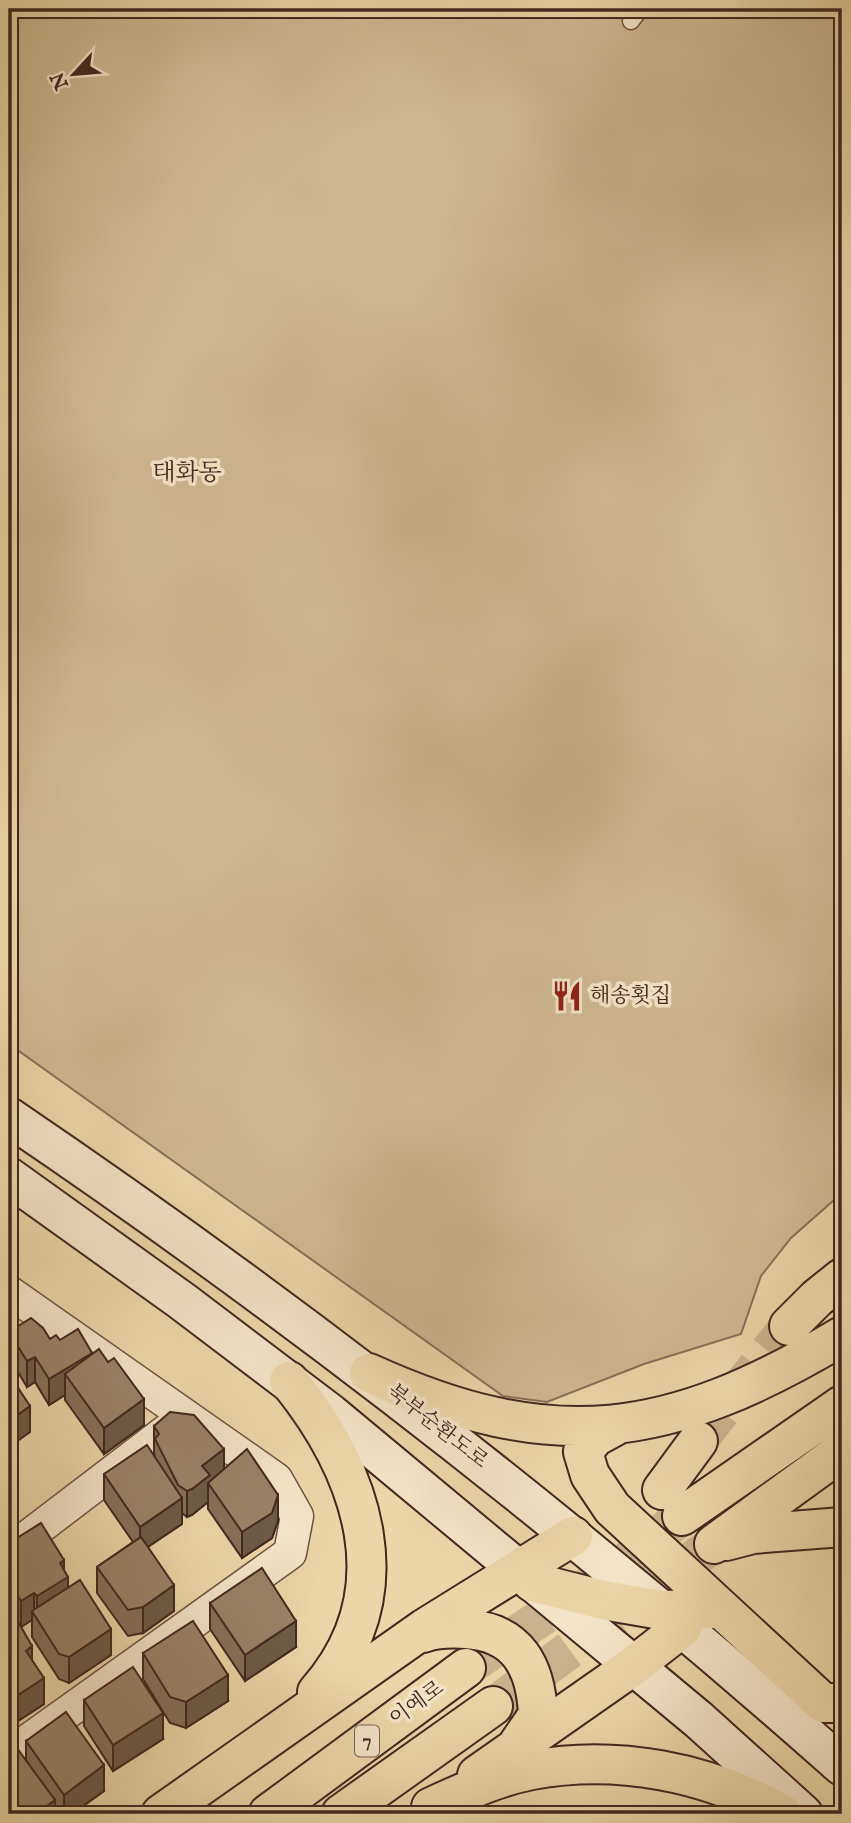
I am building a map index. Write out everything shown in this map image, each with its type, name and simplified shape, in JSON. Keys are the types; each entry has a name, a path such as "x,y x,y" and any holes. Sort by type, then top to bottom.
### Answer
{"highway":[{"path":"789,1326 842,1278"},
{"path":"369,1373 456,1408 512,1422 570,1428 617,1425 681,1413 789,1368 842,1336"},
{"path":"289,1381 312,1410 349,1479 362,1518 367,1554 366,1593 354,1636 332,1675 295,1717"},
{"path":"698,1441 672,1503 842,1405"},
{"path":"617,1425 595,1437 583,1452 590,1475 612,1508 823,1703 842,1703"},
{"path":"842,1451 714,1544 753,1534 842,1527"},
{"path":"161,1814 413,1636 525,1576 573,1536"},
{"path":"525,1576 671,1619 721,1610"},
{"path":"426,1811 633,1666 671,1619"},
{"path":"413,1636 448,1628 473,1629 498,1635 524,1659 533,1679 538,1715 515,1749"},
{"name":"이예로","path":"268,1814 466,1668"},
{"name":"7","path":"341,1814 493,1706"},
{"path":"426,1811 487,1782 532,1770 595,1764 672,1773 723,1785 782,1814"}],"main road":[{"name":"북부순환도로","path":"9,1117 369,1373 573,1536 842,1766"},
{"path":"9,1177 289,1381 699,1720 803,1814"}],"street":[{"path":"9,1292 276,1479 297,1516 290,1553 9,1754"},
{"path":"9,1334 37,1312"},
{"path":"9,1551 186,1416"}],"shaded area":[{"path":"9,9 842,9 842,1193 791,1238 761,1276 741,1334 644,1364 547,1402 503,1396 9,1044"}],"building":[{"path":"31,1318 43,1328 50,1339 56,1335 60,1340 78,1329 92,1353 49,1379 35,1357 27,1361 9,1332"},
{"path":"99,1349 108,1362 114,1358 144,1399 104,1428 65,1374"},
{"path":"9,1374 30,1406 9,1421"},
{"path":"170,1412 194,1415 224,1449 202,1466 210,1475 187,1491 178,1485 155,1439 159,1434 154,1426"},
{"path":"147,1445 182,1498 140,1527 104,1474"},
{"path":"247,1449 278,1495 272,1513 242,1532 208,1483"},
{"path":"41,1523 64,1560 60,1563 68,1577 37,1596 34,1593 21,1601 9,1582 9,1543"},
{"path":"141,1537 174,1585 143,1607 128,1610 97,1567"},
{"path":"262,1568 296,1621 245,1655 210,1603"},
{"path":"80,1580 111,1629 69,1657 59,1654 32,1611"},
{"path":"16,1618 32,1646 26,1651 44,1678 15,1697 9,1691 9,1623"},
{"path":"193,1621 228,1675 186,1702 170,1697 143,1653"},
{"path":"133,1667 163,1713 113,1745 84,1700"},
{"path":"66,1712 104,1765 64,1795 26,1741"},
{"path":"14,1744 55,1800 36,1814 9,1814 9,1749"}],"tunnel":[{"path":"698,1441 789,1326"},
{"path":"466,1668 629,1559 682,1516"},
{"path":"493,1706 714,1544"}],"place":[{"name":"해송횟집","path":"567,996"}],"district":[{"name":"태화동","path":"187,473"}]}
